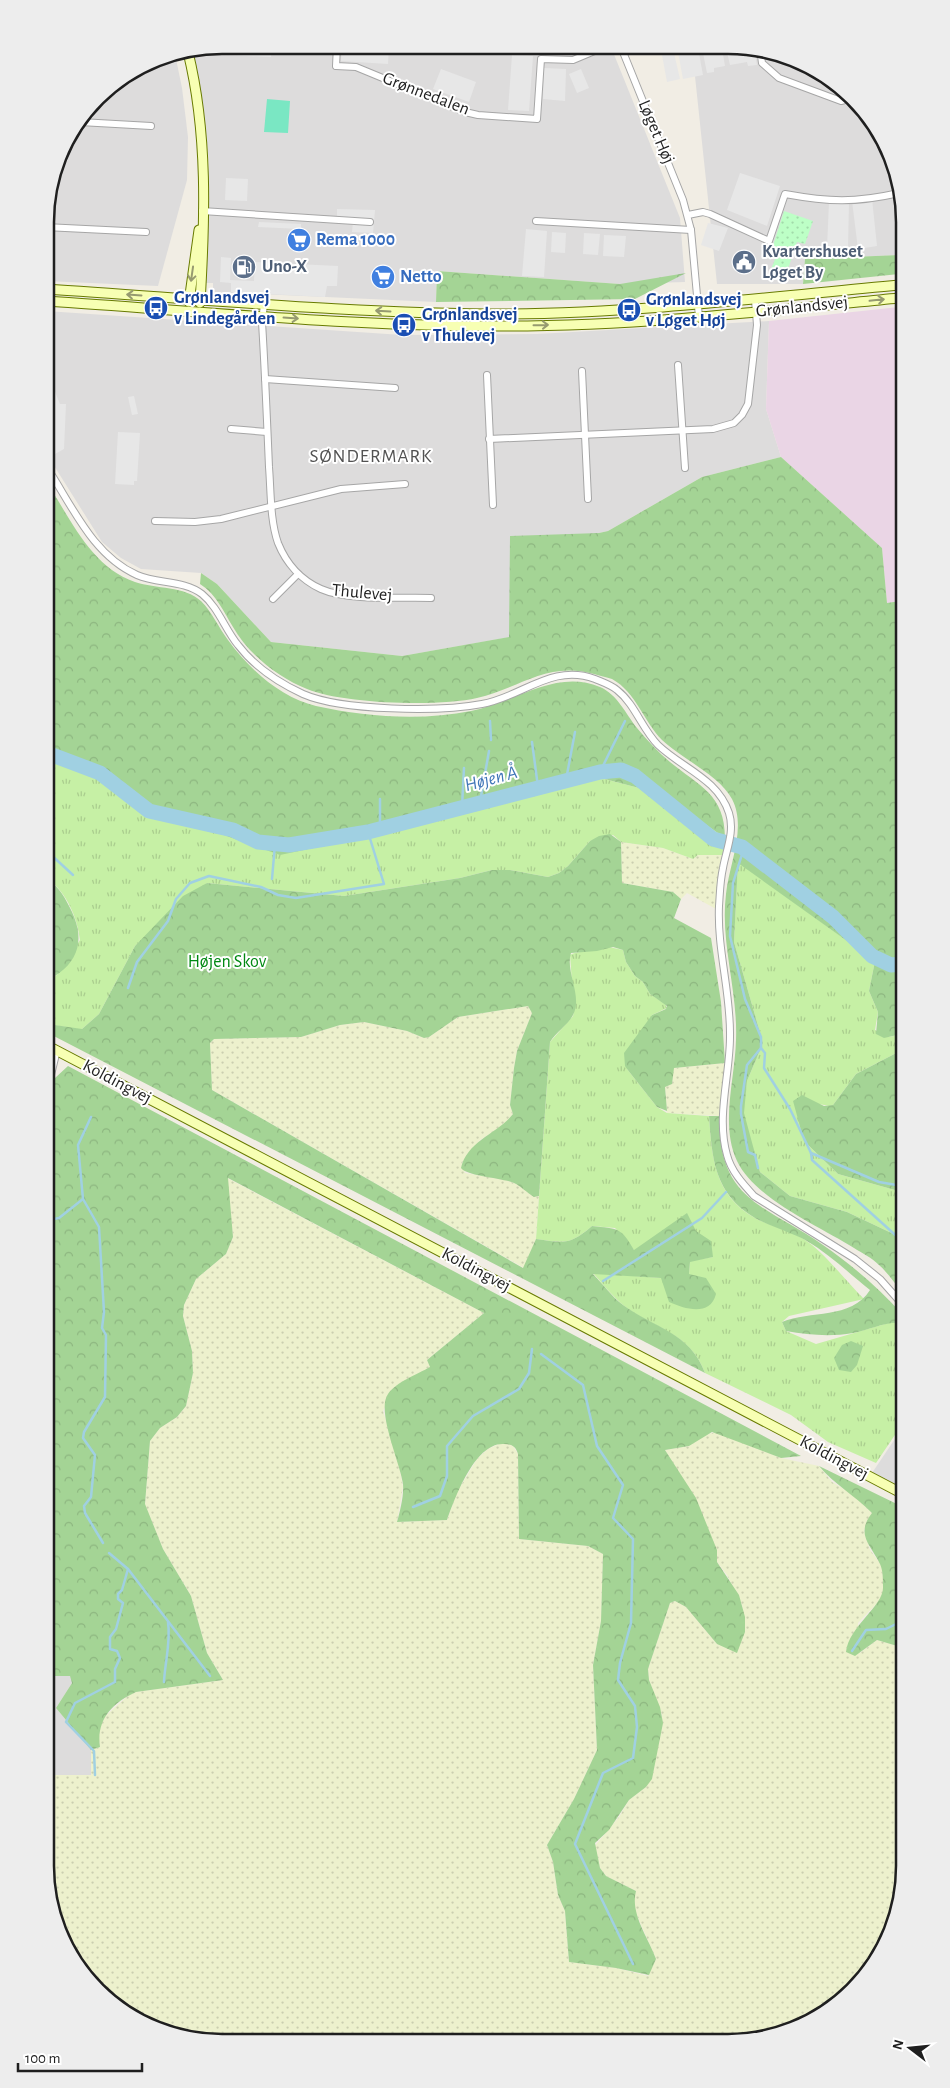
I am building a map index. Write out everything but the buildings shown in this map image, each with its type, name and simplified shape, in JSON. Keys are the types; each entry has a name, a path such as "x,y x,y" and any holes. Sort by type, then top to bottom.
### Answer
{"street":[{"name":"Grønnedalen","path":"337,54 336,66 356,67 478,115 537,119 541,59 573,60 587,54"},
{"name":"Løget Høj","path":"623,54 664,149 688,215 699,317"},
{"path":"188,310 202,213 204,173 201,128 189,57"},
{"path":"761,57 762,62 778,78 844,100"},
{"path":"87,122 151,126"},
{"path":"688,215 703,212 710,214 769,241 785,194 840,202 876,199 894,194"},
{"path":"202,213 370,222"},
{"path":"200,311 204,240 202,213"},
{"path":"536,221 691,230"},
{"path":"54,227 146,232"},
{"name":"Grønlandsvej","path":"54,290 264,304 415,312 502,314 607,311 699,305 896,285"},
{"name":"Grønlandsvej","path":"54,302 404,325 489,326 606,324 896,298"},
{"path":"490,439 683,432 724,427 734,423 742,415 748,404 756,312 755,300"},
{"name":"Thulevej","path":"264,304 267,432 272,507 278,541 286,560 298,574 312,585 337,594 431,598"},
{"path":"678,366 685,468"},
{"path":"582,371 588,498"},
{"path":"487,375 493,505"},
{"path":"265,379 395,388"},
{"path":"230,430 267,432"},
{"path":"54,478 94,541 106,556 136,574 187,586 199,592 209,600 238,645 253,661 284,684 324,701 388,708 481,705 501,699 554,676 589,677 618,690 657,744 704,778 723,799 730,818 730,836 721,879 719,910 720,945 730,1023 722,1121 727,1156 742,1183 754,1196 855,1259 880,1279 896,1297"},
{"path":"155,521 195,522 237,516 341,489 405,484"},
{"path":"273,599 298,574"},
{"name":"Koldingvej","path":"54,1049 896,1490"},
{"path":"54,1062 57,1050"}],"shaded area":[{"path":"211,54 614,54 680,218 685,282 620,284 437,271 436,302 213,292 213,283 204,283 209,163 204,112 194,56"},
{"path":"222,54 271,54 271,57"},
{"path":"341,54 389,54 388,64 341,61"},
{"path":"674,54 680,79 667,82 662,55"},
{"path":"678,54 699,54 703,75 683,79"},
{"path":"693,54 739,54 761,57 802,71 821,82 847,103 874,138 891,179 895,200 896,255 805,259 803,284 717,284"},
{"path":"703,54 723,54 725,66 714,68 714,72 707,73"},
{"path":"727,54 756,56 757,65 748,66 747,62 730,65"},
{"path":"512,55 533,56 529,111 508,110"},
{"path":"176,60 188,137 187,180 158,286 54,281 54,211 59,179 67,158 76,138 89,120 103,103 129,82 138,76"},
{"path":"544,68 566,69 565,101 543,99"},
{"path":"441,69 476,82 469,102 433,89"},
{"path":"581,69 589,88 577,93 569,74"},
{"path":"740,173 780,186 767,226 727,210"},
{"path":"226,178 248,179 247,201 225,200"},
{"path":"872,199 877,246 858,249 852,201"},
{"path":"849,201 848,248 827,248 829,202"},
{"path":"337,209 375,210 373,233 352,232 353,222 337,221"},
{"path":"259,222 301,224 301,229 258,227"},
{"path":"708,223 728,228 719,251 701,245"},
{"path":"526,229 547,231 544,277 522,276"},
{"path":"552,232 566,233 565,253 551,252"},
{"path":"584,233 600,234 598,255 583,254"},
{"path":"604,235 626,236 624,257 603,256"},
{"path":"221,257 231,258 230,280 254,281 255,262 338,266 337,286 327,286 325,297 231,292 231,283 220,282"},
{"path":"896,307 896,602 887,603 882,548 781,457 766,409 769,321"},
{"path":"54,312 402,335 537,334 769,321 766,409 781,457 702,477 608,531 599,533 510,637 402,656 271,642 217,584 201,573 141,569 121,558 102,542 54,466"},
{"path":"54,389 60,404 66,404 64,449 55,454"},
{"path":"134,396 138,414 132,415 128,397"},
{"path":"118,432 140,433 137,481 134,481 134,485 115,484"},
{"path":"896,1437 896,1485 872,1473"},
{"path":"54,1676 70,1676 72,1679 72,1683 56,1708 91,1750 91,1775 54,1775"}],"green space":[{"path":"267,99 290,101 288,133 264,132"},
{"path":"784,211 813,221 805,244 797,242 788,269 780,277 769,274 776,257 770,255"},
{"path":"896,255 896,274 803,284 805,259"},
{"path":"437,271 620,284 686,273 635,299 436,302"},
{"path":"781,457 882,548 887,603 896,602 896,1035 884,1038 876,1034 878,1012 869,991 875,961 738,863 734,942 763,1043 747,1081 744,1113 760,1172 790,1196 847,1212 896,1235 896,1284 873,1260 806,1221 758,1188 737,1161 732,1147 729,1117 736,1022 725,931 725,912 726,894 736,846 738,822 732,799 726,790 662,740 634,699 612,679 577,671 547,673 493,694 460,701 416,703 367,701 323,694 296,684 275,672 256,656 239,637 215,598 200,584 201,573 217,584 271,642 402,656 509,637 510,536 599,533 608,531 702,477"},
{"path":"54,494 83,540 106,565 120,575 135,582 179,590 194,596 205,605 236,651 256,672 278,689 303,702 354,713 413,717 471,711 551,684 584,682 606,690 657,750 708,792 720,811 724,823 725,838 662,794 597,777 481,810 280,855 207,829 145,816 97,777 54,762"},
{"path":"54,762 97,777 145,816 207,829 280,854 366,837 481,810 597,777 662,794 725,838 723,855 698,855 693,859 663,848 621,842 613,835 590,841 568,866 559,873 548,877 510,870 492,870 460,878 344,896 207,883 135,946 99,1014 82,1029 54,1025 54,977 80,940 74,914 66,898 55,885"},
{"name":"Højen Skov","path":"610,834 621,842 622,883 673,892 681,899 674,918 711,938 721,1002 725,1063 674,1068 672,1084 665,1087 667,1111 657,1107 625,1066 624,1053 652,1015 666,1009 667,1006 650,994 643,982 635,976 626,962 623,950 613,947 597,951 571,953 570,968 576,1008 571,1019 550,1042 539,1196 534,1197 509,1181 477,1175 464,1171 461,1168 469,1151 513,1114 510,1105 514,1068 517,1051 532,1013 528,1006 458,1017 429,1037 424,1038 407,1031 364,1022 340,1025 301,1037 214,1039 210,1043 212,1090 523,1268 536,1239 567,1241 578,1237 592,1226 601,1227 618,1230 626,1237 634,1250 687,1213 696,1231 711,1241 713,1257 690,1262 689,1274 706,1278 716,1294 708,1306 689,1309 669,1302 661,1278 593,1274 623,1305 681,1340 698,1359 705,1373 54,1036 54,1025 82,1029 99,1014 135,946 183,896 207,883 344,896 460,878 492,870 510,870 548,877 559,873 568,866 590,841 599,836"},
{"path":"621,842 663,848 693,859 698,855 723,855 716,909 687,893 681,899 673,892 622,883"},
{"path":"738,862 875,961 869,991 878,1012 875,1030 889,1037 896,1035 896,1053 856,1074 833,1105 819,1104 804,1141 838,1174 896,1190 896,1235 847,1212 790,1196 760,1172 743,1115 747,1081 763,1043 734,942"},
{"path":"54,884 69,906 78,928 79,939 74,957 68,966 54,976"},
{"path":"609,947 623,950 626,962 635,976 643,982 650,994 665,1004 667,1008 652,1015 627,1069 657,1107 667,1113 709,1116 714,1160 723,1186 731,1198 741,1209 755,1218 796,1235 815,1247 864,1299 789,1316 782,1322 786,1331 816,1344 896,1322 896,1433 876,1463 828,1442 791,1415 705,1373 690,1348 681,1340 623,1305 593,1273 662,1278 689,1274 690,1261 713,1257 634,1250 615,1228 592,1226 578,1237 561,1242 536,1239 550,1042 573,1016 570,955"},
{"path":"528,1006 532,1013 517,1051 514,1068 510,1105 513,1114 504,1125 480,1140 462,1163 465,1173 505,1180 517,1184 534,1197 539,1196 536,1239 524,1268 212,1090 210,1043 214,1039 301,1037 340,1025 364,1022 407,1031 424,1038 429,1037 458,1017"},
{"path":"896,1053 896,1190 838,1174 804,1141 793,1101 802,1095 824,1106 833,1105 856,1074"},
{"path":"725,1063 720,1116 667,1113 665,1086 672,1084 673,1068"},
{"path":"68,1066 801,1456 781,1458 712,1432 689,1446 665,1450 696,1498 717,1550 717,1562 739,1595 745,1617 745,1632 737,1653 717,1644 686,1607 675,1601 670,1603 648,1669 649,1680 660,1707 663,1723 652,1779 646,1787 629,1800 609,1830 595,1843 600,1868 606,1876 636,1891 635,1908 656,1959 649,1975 616,1968 569,1962 565,1911 558,1895 553,1862 547,1845 574,1799 597,1750 593,1665 601,1621 603,1554 588,1546 519,1539 518,1454 513,1446 507,1444 494,1446 475,1461 461,1486 447,1520 397,1522 403,1484 385,1412 385,1402 388,1394 402,1382 430,1367 427,1360 484,1313 228,1178 233,1237 226,1254 196,1279 184,1305 183,1316 192,1351 193,1373 186,1406 177,1417 160,1428 150,1441 145,1504 163,1549 191,1596 207,1653 223,1680 136,1692 127,1696 113,1707 103,1721 99,1737 100,1747 91,1750 56,1708 72,1683 70,1676 54,1676 55,1078"},
{"path":"709,1116 720,1116 721,1144 727,1166 736,1184 765,1209 823,1245 855,1269 896,1308 896,1323 836,1335 786,1331 782,1322 793,1318 829,1313 852,1306 870,1290 815,1246 755,1218 741,1208 723,1186 714,1160"},
{"path":"227,1178 484,1313 427,1360 431,1367 394,1388 383,1411 398,1460 403,1487 397,1522 447,1520 457,1492 477,1459 488,1449 501,1443 508,1444 513,1446 518,1454 519,1539 588,1546 603,1554 601,1621 593,1665 597,1750 574,1799 547,1845 553,1862 558,1895 565,1911 569,1962 616,1968 648,1976 656,1959 635,1911 633,1899 636,1891 606,1876 600,1868 594,1847 619,1817 629,1800 646,1787 662,1715 649,1680 648,1669 670,1603 675,1601 686,1607 717,1644 745,1632 742,1605 727,1575 717,1562 717,1554 702,1514 665,1450 689,1446 703,1435 717,1432 781,1458 819,1466 832,1482 854,1495 872,1513 864,1530 870,1550 882,1566 884,1589 882,1598 858,1623 860,1653 877,1640 896,1646 896,1877 893,1899 887,1920 874,1950 847,1985 821,2006 802,2017 771,2029 750,2033 211,2034 189,2031 148,2017 129,2006 103,1985 89,1968 76,1950 67,1930 59,1909 55,1888 54,1775 91,1775 91,1750 100,1747 98,1735 102,1719 129,1695 136,1692 223,1680 207,1653 191,1596 163,1549 145,1505 150,1441 160,1428 177,1417 186,1406 193,1373 192,1351 183,1316 184,1305 196,1279 226,1254 233,1237"},
{"path":"851,1341 863,1346 857,1365 851,1372 839,1370 834,1358 842,1345"},
{"path":"819,1466 896,1504 896,1646 877,1640 855,1656 846,1652 853,1634 873,1609 882,1594 882,1572 880,1564 866,1540 865,1528 872,1513"}],"waterway":[{"path":"490,721 491,740"},
{"path":"600,772 625,721"},
{"path":"566,780 575,732"},
{"path":"532,742 538,787"},
{"path":"480,802 489,751"},
{"name":"Højen Å","path":"54,756 100,773 149,811 233,830 258,842 289,845 368,832 600,772 621,770 635,776 713,839 742,847 833,917 872,956 891,965 896,965"},
{"path":"462,807 464,768"},
{"path":"380,799 380,829"},
{"path":"128,988 137,962 168,921 176,899 190,883 209,876 261,887 278,895 296,898 384,884 368,832"},
{"path":"272,879 275,844"},
{"path":"744,848 733,883 730,936 745,999 761,1037 761,1048 747,1065 741,1106 748,1152 755,1155 758,1168"},
{"path":"54,858 73,875"},
{"path":"761,1048 765,1053 764,1068 790,1109 811,1153 812,1160 896,1236"},
{"path":"91,1117 78,1145 83,1199 99,1227 104,1312 102,1328 106,1335 105,1397 84,1432 83,1438 95,1455 91,1497 84,1506 85,1513 103,1543"},
{"path":"811,1153 879,1182 896,1185"},
{"path":"603,1281 702,1218 726,1192"},
{"path":"54,1219 59,1218 83,1199"},
{"path":"413,1507 440,1496 447,1476 447,1446 473,1416 519,1389 529,1373 532,1349"},
{"path":"541,1354 583,1385 597,1446 623,1485 613,1518 633,1539 631,1623 620,1663 618,1680 635,1706 637,1727 633,1758 603,1773 575,1844 633,1964"},
{"path":"109,1553 128,1569 210,1676"},
{"path":"95,1775 94,1751 66,1722 75,1703 115,1682 115,1669 120,1658 117,1651 110,1649 110,1637 116,1629 123,1603 118,1599 118,1594 122,1590 128,1569"},
{"path":"164,1682 168,1622"},
{"path":"852,1651 866,1630 886,1629 896,1624"}],"place":[{"name":"Rema 1000","path":"299,240"},
{"name":"Kvartershuset Løget By","path":"744,262"},
{"name":"Uno-X","path":"244,267"},
{"name":"Netto","path":"383,277"},
{"name":"Grønlandsvej v Lindegården","path":"156,308"},
{"name":"Grønlandsvej v Løget Høj","path":"629,310"},
{"name":"Grønlandsvej v Thulevej","path":"404,325"}],"district":[{"name":"SØNDERMARK","path":"371,456"}]}
